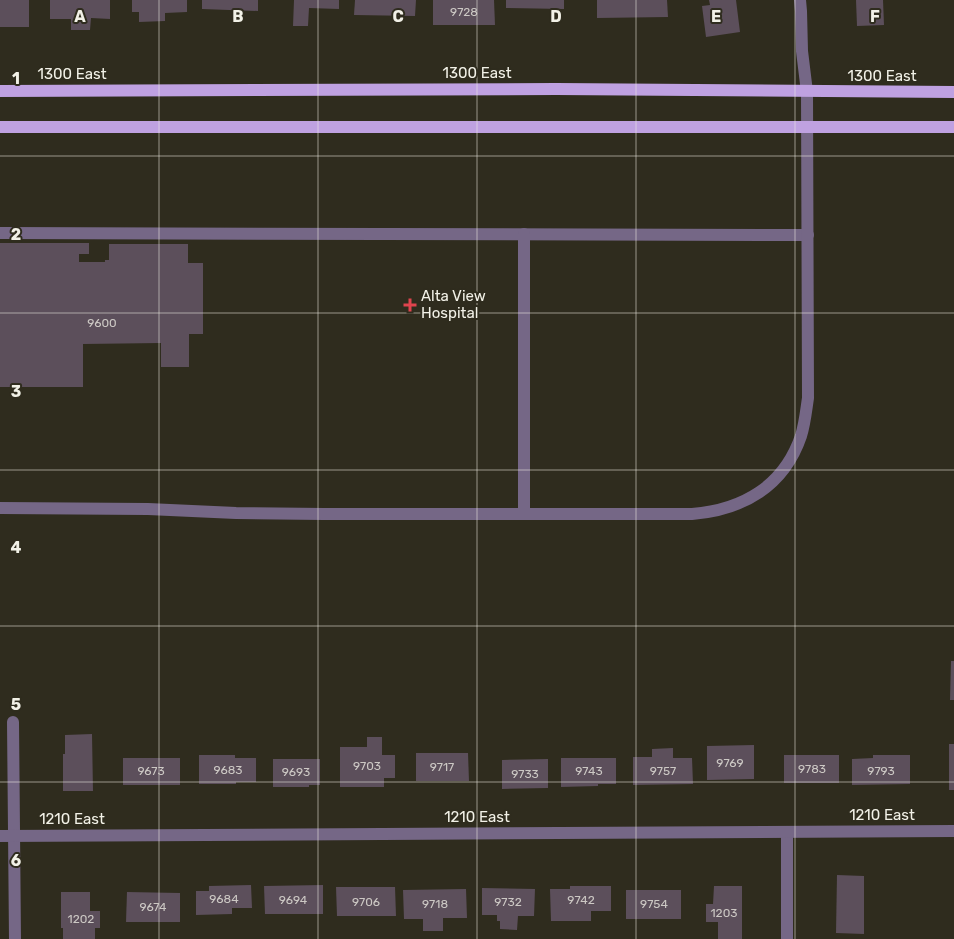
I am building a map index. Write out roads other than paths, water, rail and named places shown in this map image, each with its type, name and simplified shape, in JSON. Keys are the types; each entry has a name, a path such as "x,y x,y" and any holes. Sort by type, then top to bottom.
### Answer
{"main road":[{"name":"1300 East","path":"0,91 556,89 954,92"},
{"path":"0,127 954,127"}],"street":[{"path":"0,508 148,509 269,514 692,514 722,510 750,499 774,480 784,468 800,437 806,418 808,398 807,92 802,51 800,0"},
{"path":"0,234 808,235"},
{"path":"524,234 524,514"},
{"path":"14,722 15,939"},
{"name":"1210 East","path":"0,836 954,831"},
{"path":"787,832 787,939"}],"place":[{"name":"Alta View Hospital","path":"410,305"}]}
